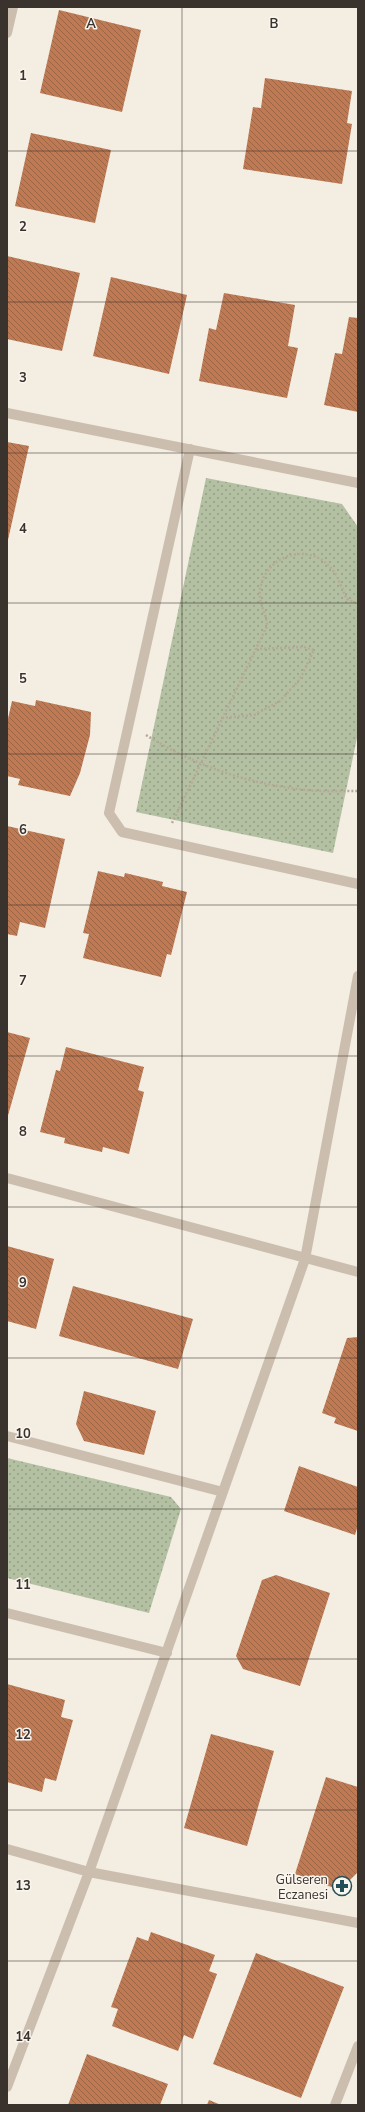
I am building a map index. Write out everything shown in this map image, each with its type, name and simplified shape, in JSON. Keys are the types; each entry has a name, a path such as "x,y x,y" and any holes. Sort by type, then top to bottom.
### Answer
{"street":[{"path":"7,33 12,7"},
{"path":"7,413 358,483"},
{"path":"190,449 109,813 122,832 358,884"},
{"path":"7,2087 90,1872 305,1259 358,976"},
{"path":"7,1178 358,1272"},
{"path":"7,1436 223,1492"},
{"path":"7,1613 167,1653"},
{"path":"7,1849 90,1872 358,1923"},
{"path":"335,2105 358,2046"}],"path":[{"path":"163,841 266,626 267,619 261,609 260,586 264,575 271,566 280,559 292,554 305,554 318,557 328,565 336,575 347,599 358,604"},
{"path":"222,718 254,714 280,700 300,679 314,650 304,647 256,649"},
{"path":"129,724 170,750 214,770 260,783 308,790 358,791"}],"green space":[{"path":"206,478 342,504 358,527 358,733 333,853 136,812"},
{"path":"7,1458 171,1497 181,1509 149,1613 7,1578"}],"building":[{"path":"59,10 141,30 122,112 40,93"},
{"path":"265,78 352,91 347,123 352,124 342,184 243,169 253,107 261,108"},
{"path":"31,133 111,150 95,223 15,206"},
{"path":"7,256 80,273 62,351 7,339"},
{"path":"111,277 187,295 169,374 93,356"},
{"path":"224,293 295,305 288,346 298,348 287,398 199,381 209,328 216,330"},
{"path":"349,317 358,318 358,412 324,405 335,353 342,354"},
{"path":"7,442 29,446 8,540 7,540"},
{"path":"36,700 91,712 90,735 80,773 70,796 18,785 20,779 7,776 7,723 12,701 35,706"},
{"path":"7,826 65,839 45,928 20,922 17,936 7,934"},
{"path":"98,871 124,877 125,873 163,882 162,886 187,892 171,955 167,954 161,977 83,958 89,934 83,933"},
{"path":"7,1032 30,1038 7,1119"},
{"path":"66,1047 144,1067 138,1090 144,1092 129,1154 103,1147 102,1152 64,1143 65,1138 40,1132 56,1070 60,1071"},
{"path":"7,1246 54,1259 36,1329 7,1321"},
{"path":"73,1286 193,1319 178,1369 59,1336"},
{"path":"358,1337 358,1431 334,1423 336,1418 322,1413 347,1338"},
{"path":"84,1391 156,1411 144,1455 84,1441 76,1424"},
{"path":"299,1466 358,1487 358,1525 355,1535 284,1511"},
{"path":"276,1575 330,1593 300,1686 243,1669 236,1656 262,1580"},
{"path":"7,1684 65,1700 61,1717 73,1720 56,1781 45,1778 42,1792 7,1782"},
{"path":"211,1734 274,1751 247,1846 184,1828"},
{"path":"326,1777 358,1787 358,1872 340,1890 295,1874"},
{"path":"151,1932 215,1955 209,1971 217,1974 193,2039 184,2035 178,2051 112,2026 118,2009 111,2007 137,1937 148,1941"},
{"path":"256,1953 344,1987 301,2098 213,2064"},
{"path":"87,2054 168,2084 160,2105 68,2105"},
{"path":"209,2100 221,2105 207,2105"}],"place":[{"name":"Gülseren Eczanesi","path":"342,1886"}]}
